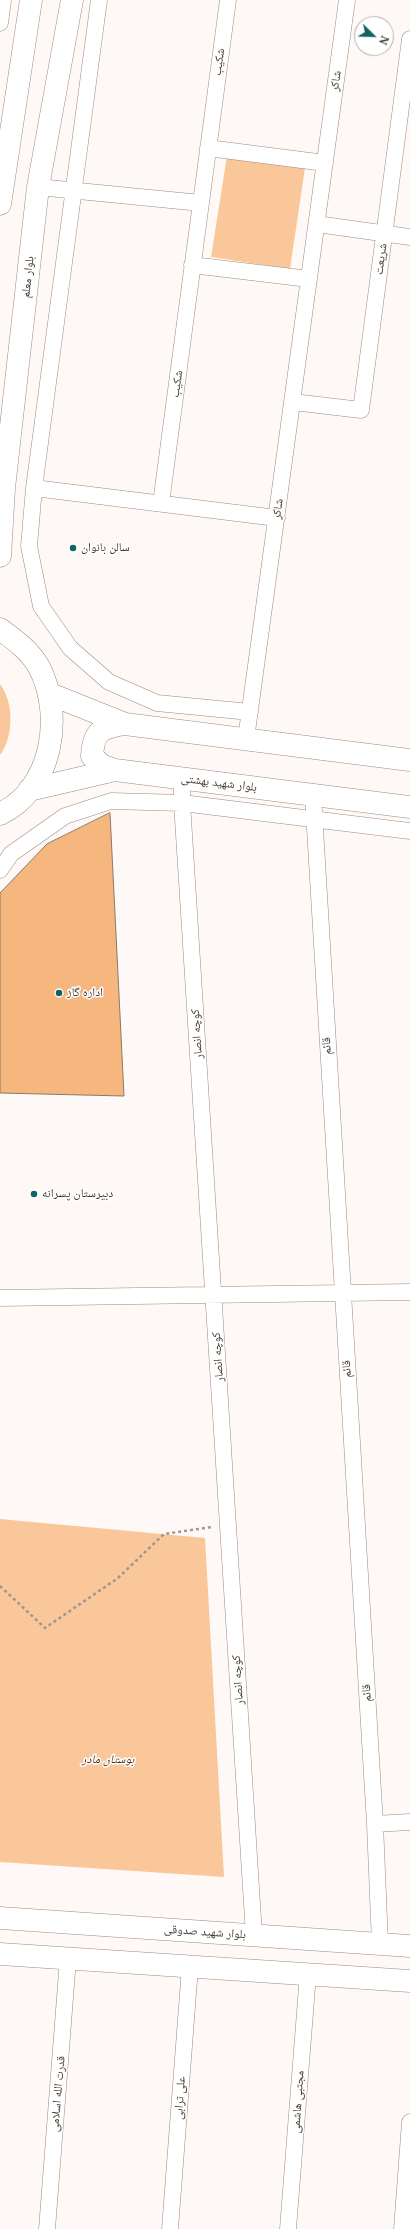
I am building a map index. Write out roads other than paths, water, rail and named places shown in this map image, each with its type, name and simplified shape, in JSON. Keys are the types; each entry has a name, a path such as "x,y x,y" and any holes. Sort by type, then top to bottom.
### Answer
{"main road":[{"path":"0,204 2,175 31,0"},
{"name":"بلوار معلم","path":"0,556 4,488 38,188 72,0"},
{"path":"0,629 20,643 38,666 50,694 53,723 50,747 42,769 29,790 17,803 1,815"},
{"path":"50,694 125,724 410,760"},
{"path":"115,770 101,765 92,756 93,740 105,728 125,724"},
{"name":"بلوار شهید بهشتی","path":"29,790 115,770 410,807"},
{"name":"بلوار شهید صدوقی","path":"0,1918 410,1946"},
{"path":"0,1954 410,1981"}],"street":[{"path":"0,23 3,0"},
{"path":"99,0 72,191 34,488 29,546 41,606 70,648 109,682 158,703 250,712"},
{"name":"شکیب","path":"161,504 228,0"},
{"name":"شاکر","path":"246,739 347,0"},
{"name":"شریعت","path":"292,402 361,410 410,40"},
{"path":"208,148 325,163"},
{"path":"38,188 201,203"},
{"path":"317,224 410,236"},
{"path":"192,264 309,280"},
{"path":"34,488 277,518"},
{"name":"کوچه انصار","path":"182,779 182,803 254,1935"},
{"name":"قائم","path":"313,795 313,818 375,1824 380,1944"},
{"path":"0,870 11,854 65,816 111,801 182,803 410,831"},
{"path":"0,1298 410,1292"},
{"path":"375,1824 410,1822"},
{"name":"قدرت الله اسلامی","path":"47,2229 68,1959"},
{"name":"علی ترابی","path":"170,2229 190,1967"},
{"name":"مجتبی هاشمی","path":"288,2229 308,1974"},
{"path":"402,2229 410,2122"}],"place":[{"name":"سالن بانوان","path":"73,548"},
{"name":"اداره گاز","path":"59,993"},
{"name":"دبیرستان پسرانه","path":"34,1194"}],"park label":[{"name":"بوستان مادر","path":"108,1760"}]}
